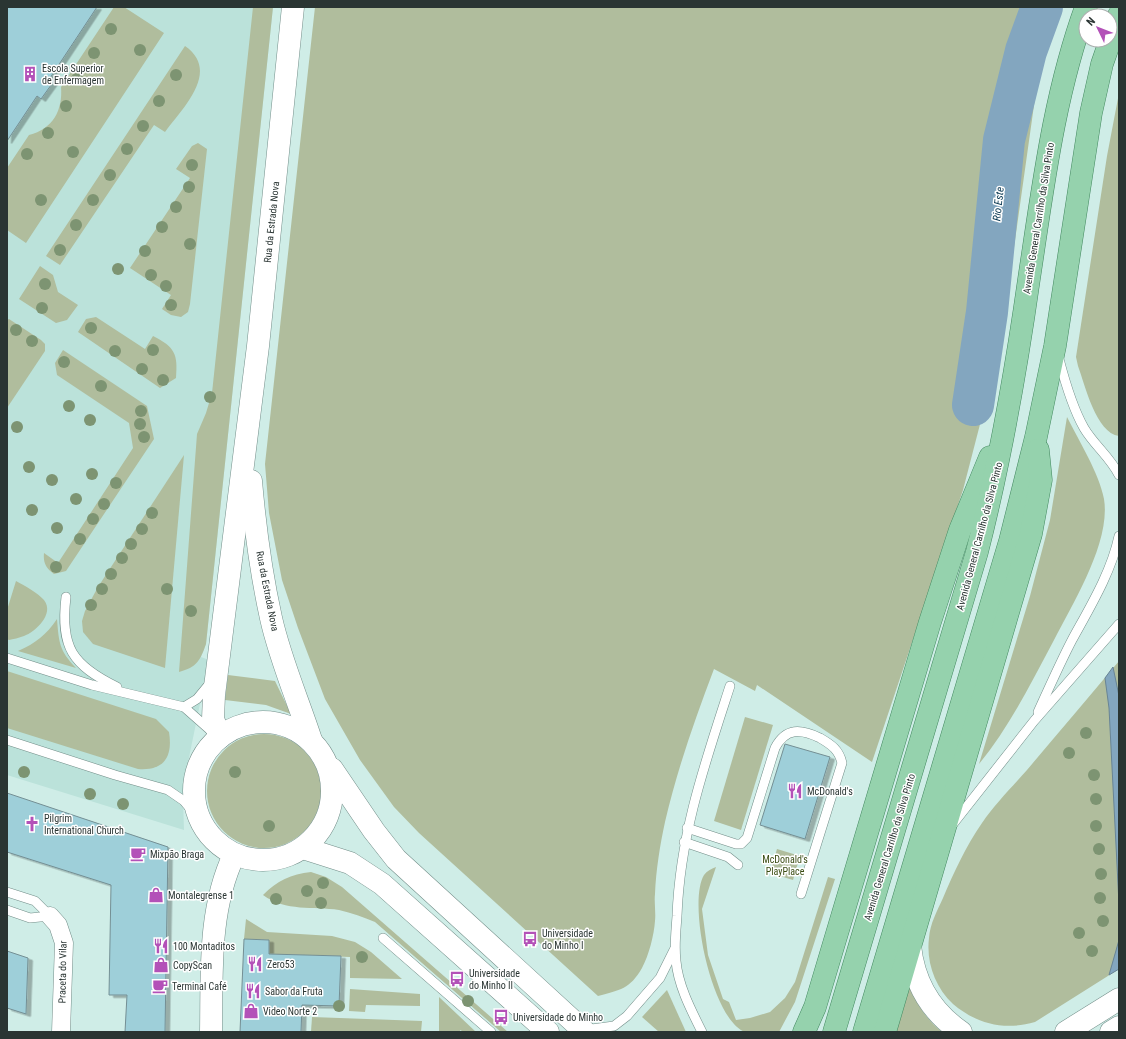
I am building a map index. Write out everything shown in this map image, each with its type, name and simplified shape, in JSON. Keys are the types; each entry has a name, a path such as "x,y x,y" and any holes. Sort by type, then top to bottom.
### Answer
{"main road":[{"name":"Rua da Estrada Nova","path":"219,737 213,719 258,346 293,7"},
{"name":"Avenida General Carrilho da Silva Pinto","path":"834,1032 977,552 993,489 1006,424 1050,141 1063,79 1086,7"},
{"path":"864,1032 1010,541 1036,434 1055,346 1091,113 1102,64 1119,15"},
{"path":"804,1032 815,1008 930,622 960,530 1006,424"},
{"path":"885,1032 941,839 1020,579 1031,534 1041,480 1036,434"},
{"name":"Rua da Estrada Nova","path":"247,437 255,524 271,618 280,650 312,740"},
{"path":"326,761 333,787 330,810 320,831 303,848 282,859 256,860 234,855 221,847 209,835 199,819 194,800 194,781 200,762 210,746 219,737 235,727 255,722 275,722 295,728 312,740 374,832 396,859 584,1031"},
{"path":"303,848 350,862 382,884 548,1032"},
{"path":"211,1032 215,917 221,889 234,855"},
{"path":"910,946 911,962 923,994 941,1017 961,1032"},
{"path":"1066,1032 1119,999"}],"street":[{"name":"Praceta do Vilar","path":"50,916 58,925 64,944 61,1032"}],"lane":[{"path":"1055,346 1065,384 1084,428 1115,461 1119,475"},
{"path":"1034,721 1060,662 1100,588 1118,547 1119,536"},
{"path":"66,597 63,619 64,636 70,650 82,664 105,681 131,693"},
{"path":"941,839 1034,721 1119,624"},
{"path":"7,658 92,685 131,693 184,707 206,724 219,737"},
{"path":"184,707 197,699 219,671"},
{"path":"702,1032 679,976 675,946 679,871 687,828 706,760 730,686"},
{"path":"687,828 736,844 741,844 746,838 775,748 779,740 793,731 801,731 830,744 840,755 842,763 801,894"},
{"path":"7,740 115,775 168,790 184,801 199,819"},
{"path":"684,842 728,857 738,865"},
{"name":"Praceta do Vilar","path":"7,892 35,901 50,916"},
{"path":"7,910 30,918 50,916"},
{"path":"383,938 491,1032"},
{"path":"584,1031 614,1026 627,1016 660,978 675,946"}],"shaded area":[{"path":"7,7 273,7 206,644 201,657 209,660 185,777 183,799 184,830 7,775"}],"green space":[{"path":"114,7 124,7 164,33 26,243 7,230 7,168 29,135 44,128 55,117 60,103 61,87"},
{"path":"253,7 273,7 206,644 200,659 190,668 179,672 197,434 206,413 212,393"},
{"path":"315,7 1061,7 1037,84 1000,347 963,490 872,762 757,685 755,691 714,669 687,745 665,822 656,876 655,918 649,951 645,963 638,975 629,985 612,992 598,996 419,833 394,807 360,760 325,699 298,628 282,580 269,513 265,464"},
{"path":"185,46 195,56 200,67 199,78 189,101 165,132 154,125 60,265 46,256"},
{"path":"1119,93 1119,436 1111,433 1104,426 1092,407 1076,357 1107,156"},
{"path":"198,143 207,149 190,304 188,312 181,317 171,315 162,309 171,295 130,268 190,178 176,169 192,146"},
{"path":"40,266 53,275 58,292 78,305 67,320 56,323 19,299"},
{"path":"96,317 145,349 153,336 166,344 174,352 176,378 160,388 78,332 86,319"},
{"path":"9,319 41,340 45,344 45,351 7,408 7,320"},
{"path":"63,350 147,406 154,439 66,571 54,574 46,565 44,553 58,563 133,448 129,423 57,375 55,363"},
{"path":"1067,417 1098,479 1104,499 1105,516 1102,534 1089,572 1020,704 1001,735 979,764 1030,596 1050,520"},
{"path":"184,455 165,668 93,644 83,632 82,621 85,611 98,587"},
{"path":"16,581 41,597 47,605 47,611 42,622 33,631 24,636 9,640 7,639 7,610"},
{"path":"57,619 58,634 61,646 70,662 76,668 18,651 40,638 49,630"},
{"path":"1119,661 1119,969 1035,1022 1024,1025 1002,1026 981,1021 962,1011 953,1004 941,990 933,974 928,947 934,918 961,859 987,816"},
{"path":"7,671 156,719 169,732 170,749 165,761 154,768 138,769 7,728"},
{"path":"228,675 275,681 291,714 266,705 225,700"},
{"path":"745,717 773,725 741,830 714,821"},
{"path":"264,734 286,738 296,743 312,759 317,769 321,791 317,813 312,823 296,839 286,844 264,848 242,844 232,839 216,823 211,813 207,791 211,769 216,759 232,743 242,738"},
{"name":"McDonald's PlayPlace","path":"777,849 800,856 793,880 770,873"},
{"path":"716,867 702,909 708,955 723,999 729,1002 736,1020 750,1018 770,1012 785,998 795,982 828,877 835,879 795,1002 779,1032 745,1032 733,1023 722,1006 713,984 706,960 701,934 699,910 700,889 704,875 709,870"},
{"path":"311,872 326,877 342,887 508,1032 501,1032 375,922 339,910 281,904 263,895 279,882 291,876"},
{"path":"246,919 267,932 332,936 355,942 371,952 402,979 350,978 350,957 269,954 269,940 244,939"},
{"path":"908,982 922,1010 931,1022 942,1032 894,1032"},
{"path":"350,989 420,994 420,1006 366,1005 365,1012 349,1011"},
{"path":"667,990 686,1032 659,1032 642,1017"},
{"path":"439,997 476,1032 464,1032 460,1030 460,1032 439,1032"},
{"path":"312,1017 422,1021 421,1032 311,1032"}],"water":[{"path":"1113,667 1119,696 1119,904 1109,708 1105,678"},
{"path":"1119,940 1119,969 1109,975"}],"building":[{"name":"Escola Superior de Enfermagem","path":"7,7 97,7 50,78 54,81 41,99 37,96 7,141"},
{"name":"McDonald's","path":"785,744 830,757 805,839 760,825"},
{"path":"7,793 168,847 165,1032 125,1032 127,995 109,995 111,885 7,852"},
{"path":"244,939 269,940 269,954 341,956 339,1006 302,1005 301,1032 240,1032"},
{"path":"7,951 28,958 26,1014 7,1008"}],"waterway":[{"name":"Rio Este","path":"973,405 987,312 1004,140 1026,51 1042,7"}],"place":[{"name":"Escola Superior de Enfermagem","path":"30,74"},
{"name":"McDonald's","path":"795,791"},
{"name":"Pilgrim International Church","path":"32,824"},
{"name":"Mixpão Braga","path":"138,854"},
{"name":"Montalegrense 1","path":"156,895"},
{"name":"Universidade do Minho I","path":"530,939"},
{"name":"100 Montaditos","path":"161,946"},
{"name":"Zero53","path":"255,964"},
{"name":"CopyScan","path":"161,965"},
{"name":"Universidade do Minho II","path":"457,979"},
{"name":"Terminal Café","path":"160,986"},
{"name":"Sabor da Fruta","path":"253,991"},
{"name":"Video Norte 2","path":"251,1011"},
{"name":"Universidade do Minho","path":"501,1017"}]}
